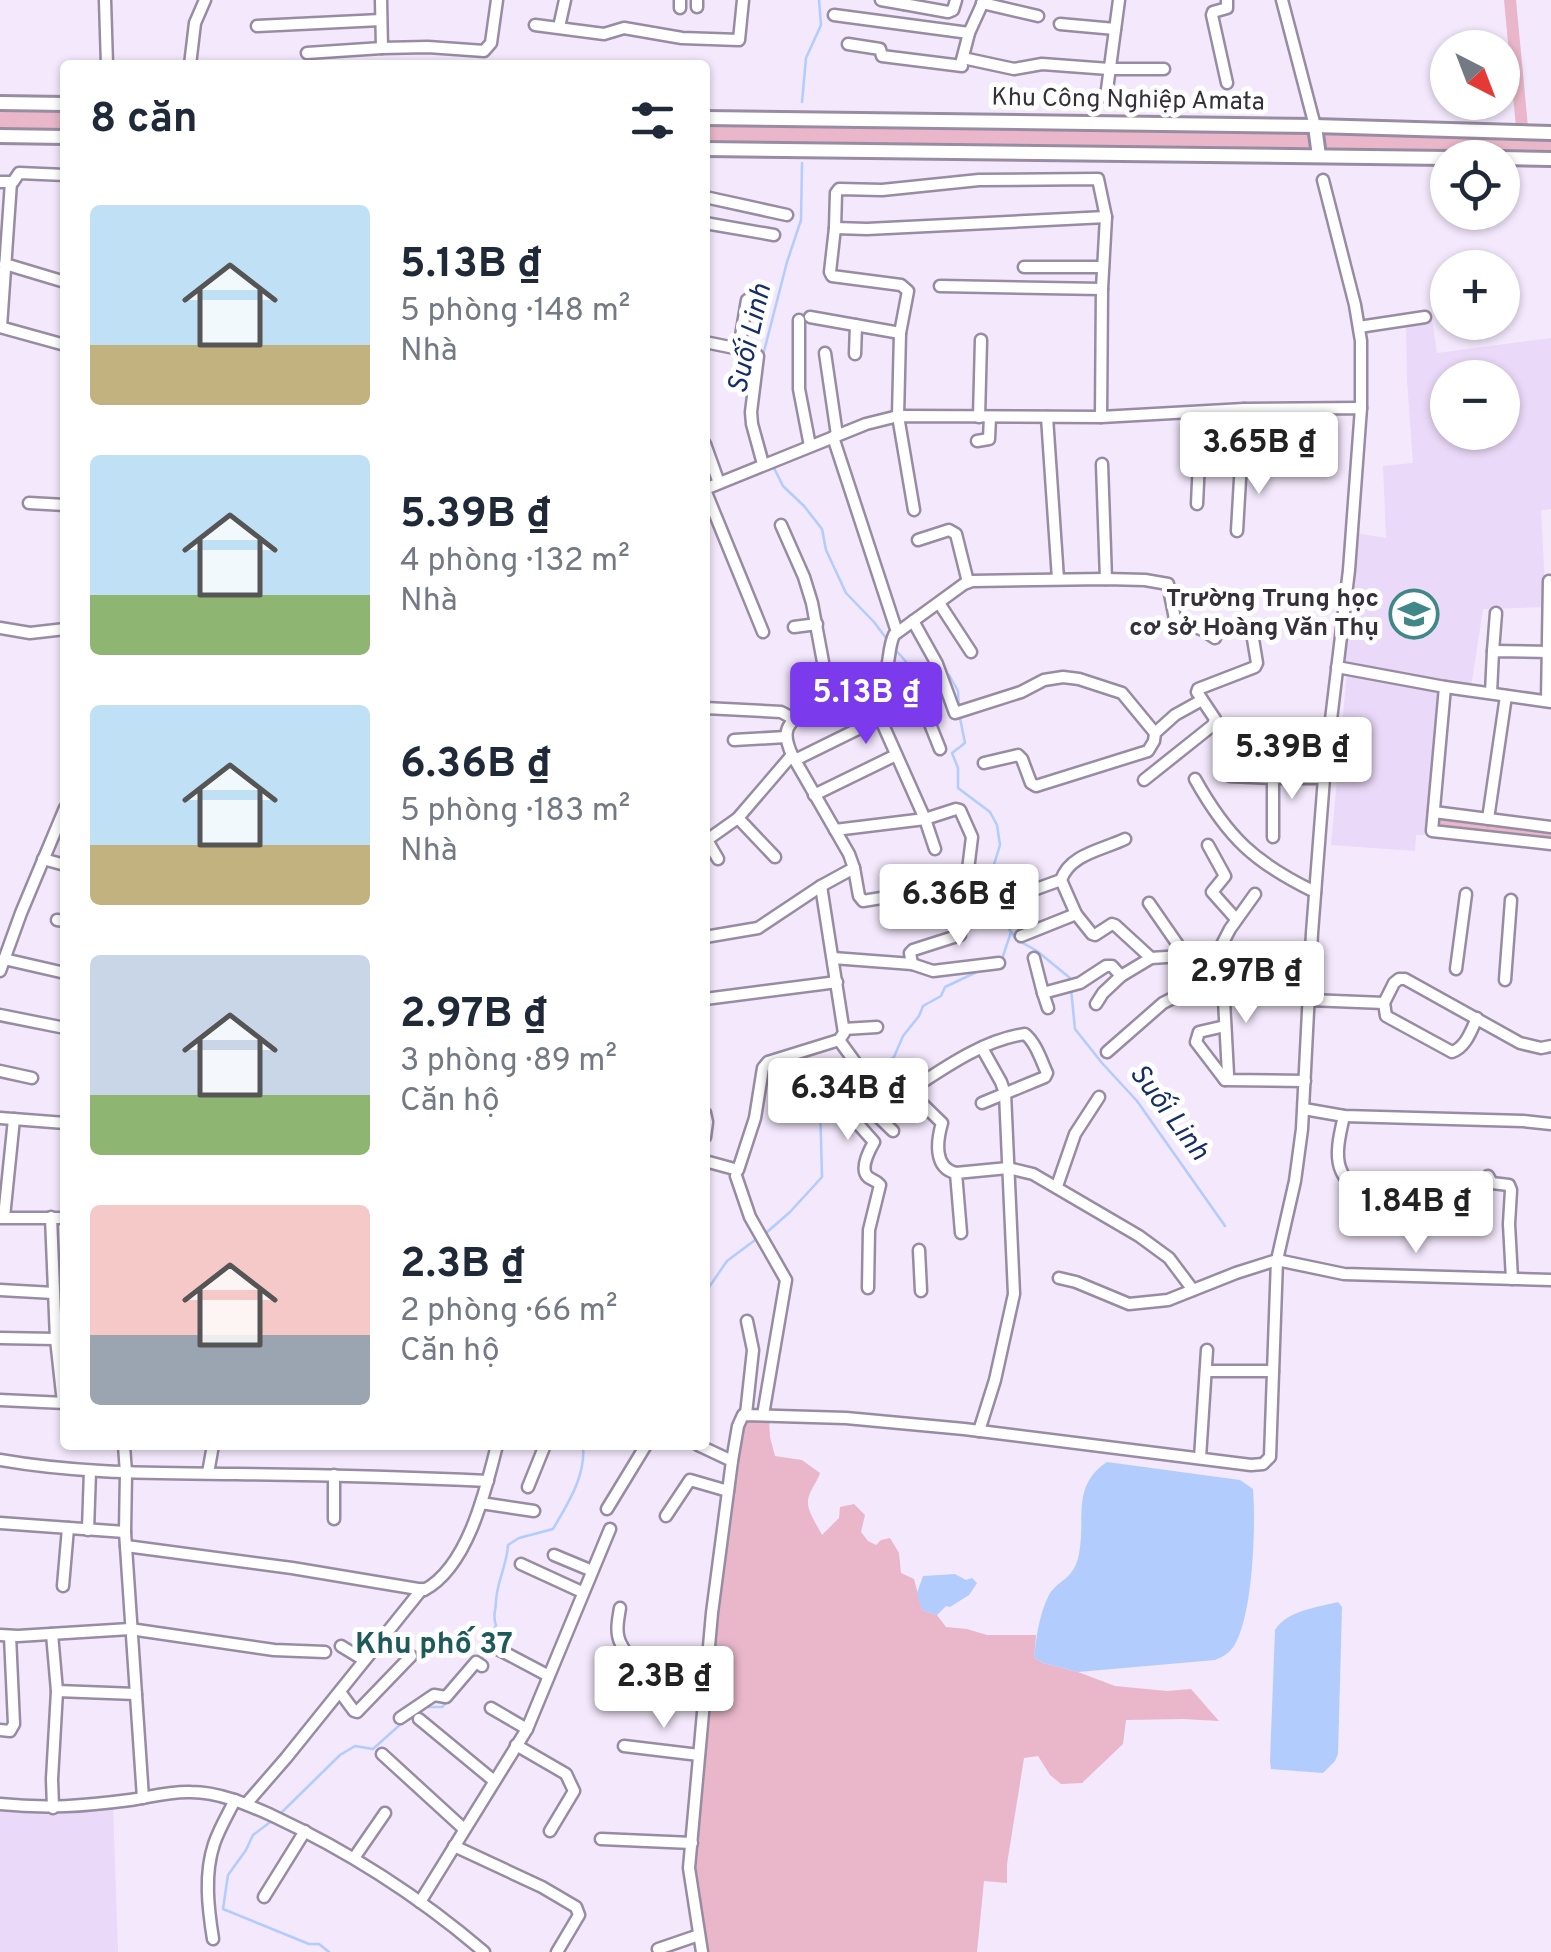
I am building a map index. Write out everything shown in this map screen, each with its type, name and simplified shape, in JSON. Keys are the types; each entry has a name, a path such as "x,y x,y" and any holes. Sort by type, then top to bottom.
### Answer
{"street":[{"path":"104,0 107,60"},
{"path":"191,60 195,23 205,0"},
{"path":"381,0 382,48"},
{"path":"307,53 428,47 484,51 491,44 497,0"},
{"path":"559,27 565,0"},
{"path":"535,25 604,34 628,28 682,38 740,40 742,0"},
{"path":"881,0 950,12 956,0"},
{"path":"1106,97 1120,0"},
{"path":"1227,0 1227,8 1212,15 1228,83"},
{"path":"1282,0 1315,126 1319,156"},
{"path":"962,65 968,32 984,2 1038,16"},
{"path":"834,15 968,32"},
{"path":"257,26 381,20"},
{"path":"1092,22 1115,27"},
{"path":"1060,24 1115,27"},
{"path":"848,44 880,49 882,56 1014,70 1042,64 1164,69"},
{"path":"1034,52 1034,66"},
{"path":"0,102 60,104"},
{"name":"Khu Công Nghiệp Amata","path":"710,118 1551,133"},
{"path":"0,136 60,137"},
{"name":"Khu Công Nghiệp Amata","path":"710,149 1430,158"},
{"path":"1520,158 1551,159"},
{"path":"60,175 19,173 6,182 0,327 60,344"},
{"path":"914,510 898,416 900,332 908,291 902,285 832,276 836,193 840,189 1096,177 1106,217 1101,416"},
{"path":"702,1952 689,1868 712,1613 741,1418 746,1414 846,1418 1252,1464 1263,1464 1270,1457 1277,1260 1295,1180 1304,1109 1324,778 1349,570 1360,408 1361,341 1323,180"},
{"path":"710,198 787,215"},
{"path":"835,228 1106,217"},
{"path":"710,224 774,235"},
{"path":"3,261 60,280"},
{"path":"1024,267 1103,268"},
{"path":"940,286 1102,289"},
{"path":"739,348 748,300"},
{"path":"1358,327 1425,317"},
{"path":"810,446 798,389 804,318 900,332"},
{"path":"856,325 856,354"},
{"path":"977,441 989,439 981,340"},
{"path":"710,343 758,356 751,412 763,464"},
{"path":"824,353 835,436 893,637 882,680 874,687 794,719 787,727 786,737 849,854 863,900 947,886 967,878"},
{"path":"710,488 784,455 898,416 1101,416 1360,408"},
{"path":"1237,531 1244,409"},
{"path":"1047,416 1058,579"},
{"path":"710,458 719,483"},
{"path":"1196,504 1199,461 1241,462"},
{"path":"1102,464 1106,578"},
{"path":"710,502 764,632"},
{"path":"29,503 60,505"},
{"path":"782,525 804,577 817,624 831,704"},
{"path":"918,540 953,531 968,582"},
{"path":"893,637 968,582 1106,578 1168,584 1175,619 1216,638"},
{"path":"1337,667 1549,701 1549,581"},
{"path":"939,604 971,652"},
{"path":"1490,693 1496,612"},
{"path":"913,621 955,713 1021,692 1044,680 1063,677 1122,694 1155,733"},
{"path":"794,628 817,624"},
{"path":"0,628 30,633 60,629"},
{"path":"1144,780 1216,722 1198,689 1255,667 1252,633"},
{"path":"1493,651 1549,652"},
{"path":"902,672 912,680 940,749"},
{"path":"1445,686 1432,831 1551,844"},
{"path":"1488,819 1506,696"},
{"path":"710,835 738,818 794,758 919,698"},
{"path":"984,764 1018,755 1030,783 1036,786 1148,751 1155,733 1175,715 1202,700"},
{"path":"710,708 781,712 794,719"},
{"path":"880,718 935,848"},
{"path":"734,740 786,737"},
{"path":"814,795 896,755"},
{"path":"1230,776 1324,778"},
{"path":"1272,778 1273,837"},
{"path":"1195,780 1238,842 1274,870 1315,892"},
{"path":"834,830 925,819 956,809 963,812 972,837 968,909"},
{"path":"1434,812 1550,823"},
{"path":"738,818 775,857"},
{"path":"0,971 60,820"},
{"path":"1026,893 1061,880 1075,860 1125,839"},
{"path":"710,844 718,859"},
{"path":"1208,845 1225,876 1212,892 1236,919"},
{"path":"43,859 60,864"},
{"path":"710,936 758,928 854,868"},
{"path":"1061,880 1076,914 1092,934 1115,925 1150,958"},
{"path":"821,886 841,1034 876,1091 851,1116 874,1142 864,1170 880,1184 869,1230 868,1288"},
{"path":"1225,1080 1228,1074 1222,956 1236,919 1255,894"},
{"path":"1456,969 1466,894"},
{"path":"1505,980 1512,900"},
{"path":"1149,903 1185,955"},
{"path":"1021,936 1076,914"},
{"path":"912,964 913,950 960,935"},
{"path":"1096,1004 1121,976 1150,958 1222,956 1270,973 1310,979"},
{"path":"833,958 912,964 934,972 1000,963"},
{"path":"1034,958 1048,1008"},
{"path":"4,959 60,972"},
{"path":"1044,993 1074,984 1106,966 1112,966 1121,976"},
{"path":"1477,1018 1464,1043 1452,1052 1386,1016 1384,1003 1394,983 1405,979 1477,1018 1520,1042 1542,1048 1551,1046"},
{"path":"710,997 836,982"},
{"path":"1106,1052 1163,1003 1225,982"},
{"path":"1309,1000 1384,1003"},
{"path":"0,1014 60,1027"},
{"path":"1225,1026 1199,1032 1196,1042 1225,1080"},
{"path":"710,1162 738,1170 755,1118 763,1068 768,1062 841,1034 877,1027"},
{"path":"910,1091 982,1048 1025,1034 1030,1037 1047,1073 1045,1077 982,1103"},
{"path":"979,1431 1014,1294 1005,1093 982,1048"},
{"path":"888,1068 942,1123 937,1140 942,1166 949,1172 1008,1168 1033,1174 1139,1236 1169,1258 1193,1290"},
{"path":"0,1071 32,1078"},
{"path":"1225,1080 1305,1081"},
{"path":"1057,1186 1075,1134 1099,1097"},
{"path":"864,1103 893,1131"},
{"path":"1304,1109 1344,1116 1551,1124"},
{"path":"1344,1116 1338,1144 1344,1178 1377,1202"},
{"path":"0,1118 60,1122"},
{"path":"14,1119 2,1218 60,1218"},
{"path":"956,1173 961,1232"},
{"path":"736,1176 750,1217 786,1280 763,1415"},
{"path":"1488,1176 1492,1183 1509,1186 1511,1190 1508,1224 1512,1279"},
{"path":"51,1217 60,1370"},
{"path":"920,1250 921,1290"},
{"path":"1060,1278 1129,1304 1168,1300 1277,1260 1344,1274 1551,1280"},
{"path":"0,1290 54,1292"},
{"path":"746,1414 753,1350 748,1321"},
{"path":"0,1338 56,1338"},
{"path":"1200,1458 1207,1350"},
{"path":"1206,1370 1273,1372"},
{"path":"0,1400 60,1403"},
{"path":"124,1450 124,1532 143,1798"},
{"path":"208,1474 212,1450"},
{"path":"126,1546 422,1589 432,1586 465,1544 497,1450"},
{"path":"528,1487 543,1450"},
{"path":"607,1509 643,1450"},
{"path":"709,1450 732,1460"},
{"path":"0,1460 126,1474 334,1475 488,1481"},
{"path":"88,1530 90,1472"},
{"path":"334,1475 334,1519"},
{"path":"666,1516 690,1480 728,1491"},
{"path":"481,1503 534,1511"},
{"path":"0,1523 124,1532"},
{"path":"63,1586 68,1528"},
{"path":"420,1902 526,1729 610,1528"},
{"path":"554,1555 590,1570"},
{"path":"521,1564 582,1592"},
{"path":"213,1939 208,1906 214,1844 241,1802 340,1692 422,1589"},
{"path":"620,1608 620,1642 634,1666 629,1685"},
{"path":"0,1730 10,1732 14,1724 5,1635 130,1630 274,1650 325,1652"},
{"path":"52,1634 58,1691 53,1808"},
{"path":"340,1646 364,1660"},
{"path":"496,1648 547,1675"},
{"path":"340,1692 358,1712 411,1656"},
{"path":"400,1718 434,1695 446,1697 479,1664"},
{"path":"58,1691 136,1694"},
{"path":"491,1708 526,1729"},
{"path":"419,1719 493,1780"},
{"path":"516,1745 566,1774 571,1782 574,1791 550,1830"},
{"path":"624,1746 699,1755"},
{"path":"382,1754 464,1829"},
{"path":"0,1804 53,1808 189,1792 241,1802 354,1858 420,1902 479,1950"},
{"path":"354,1858 385,1813"},
{"path":"264,1897 305,1831"},
{"path":"601,1840 692,1843"},
{"path":"454,1846 576,1907 579,1914 557,1952"},
{"path":"658,1949 699,1935"}],"shaded area":[{"path":"1504,0 1516,0 1519,30 1507,30"},
{"path":"1520,42 1528,127 1516,127 1515,120 1520,120"},
{"path":"0,107 60,109 60,132 0,131"},
{"path":"710,123 1313,131 1316,151 710,144"},
{"path":"1319,131 1551,138 1551,154 1520,154 1520,140 1430,140 1430,153 1321,152"},
{"path":"1430,319 1430,340 1435,340 1437,353 1551,338 1551,509 1541,510 1546,607 1483,609 1471,687 1340,665 1355,533 1386,538 1383,466 1413,463 1406,323"},
{"path":"1347,672 1441,689 1428,835 1416,835 1415,851 1331,845"},
{"path":"1436,816 1551,830 1551,841 1436,828"},
{"path":"745,1418 769,1418 775,1456 802,1460 820,1473 808,1501 822,1535 839,1518 840,1507 854,1504 865,1515 861,1532 876,1545 890,1538 899,1553 901,1573 914,1579 922,1610 937,1615 946,1627 987,1635 1036,1635 1034,1658 1043,1663 1115,1686 1191,1689 1219,1721 1126,1720 1123,1744 1082,1783 1061,1784 1038,1756 1024,1758 1007,1883 984,1881 977,1952 705,1952 693,1868 716,1612 731,1491"},
{"path":"113,1805 118,1952 0,1952 0,1807"}],"water":[{"path":"1107,1462 1240,1480 1253,1489 1249,1593 1240,1632 1234,1646 1223,1656 1215,1660 1078,1672 1034,1658 1048,1597 1077,1563 1088,1481"},
{"path":"955,1574 977,1583 969,1595 937,1615 922,1610 917,1593 923,1576"},
{"path":"1338,1602 1342,1607 1338,1754 1323,1773 1271,1769 1275,1630 1295,1614"}],"waterway":[{"name":"Suối Linh","path":"802,102 806,58 821,25 819,0"},
{"name":"Suối Linh","path":"762,359 801,220 802,163"},
{"name":"Suối Linh","path":"757,421 768,457"},
{"name":"Suối Linh","path":"772,464 783,486 822,529 826,550 846,593 889,642"},
{"name":"Suối Linh","path":"894,648 921,679 937,676"},
{"name":"Suối Linh","path":"945,675 949,675 958,691 959,710"},
{"name":"Suối Linh","path":"960,718 965,743 952,753 958,768 958,788 990,812 997,825 1000,845 988,884 989,900 1016,939 1037,951 1070,981"},
{"path":"1001,962 1011,932"},
{"path":"867,1074 894,1057 923,1006 941,996 945,987 981,970"},
{"name":"Suối Linh","path":"1071,989 1075,1029 1137,1101 1225,1226"},
{"path":"766,1233 822,1177 820,1104 837,1086 860,1078"},
{"path":"710,1286 727,1261 759,1237"},
{"path":"482,1659 496,1625 497,1594 508,1545 553,1529 579,1478 583,1450"},
{"path":"426,1707 442,1707 479,1666"},
{"path":"279,1815 340,1755 355,1746 373,1749 403,1722"},
{"path":"273,1820 253,1835 228,1875 223,1909 309,1944 319,1944 329,1952"}],"place":[{"name":"Trường Trung học cơ sở Hoàng Văn Thụ","path":"1414,614"}],"district":[{"name":"Khu phố 37","path":"434,1645"}]}
